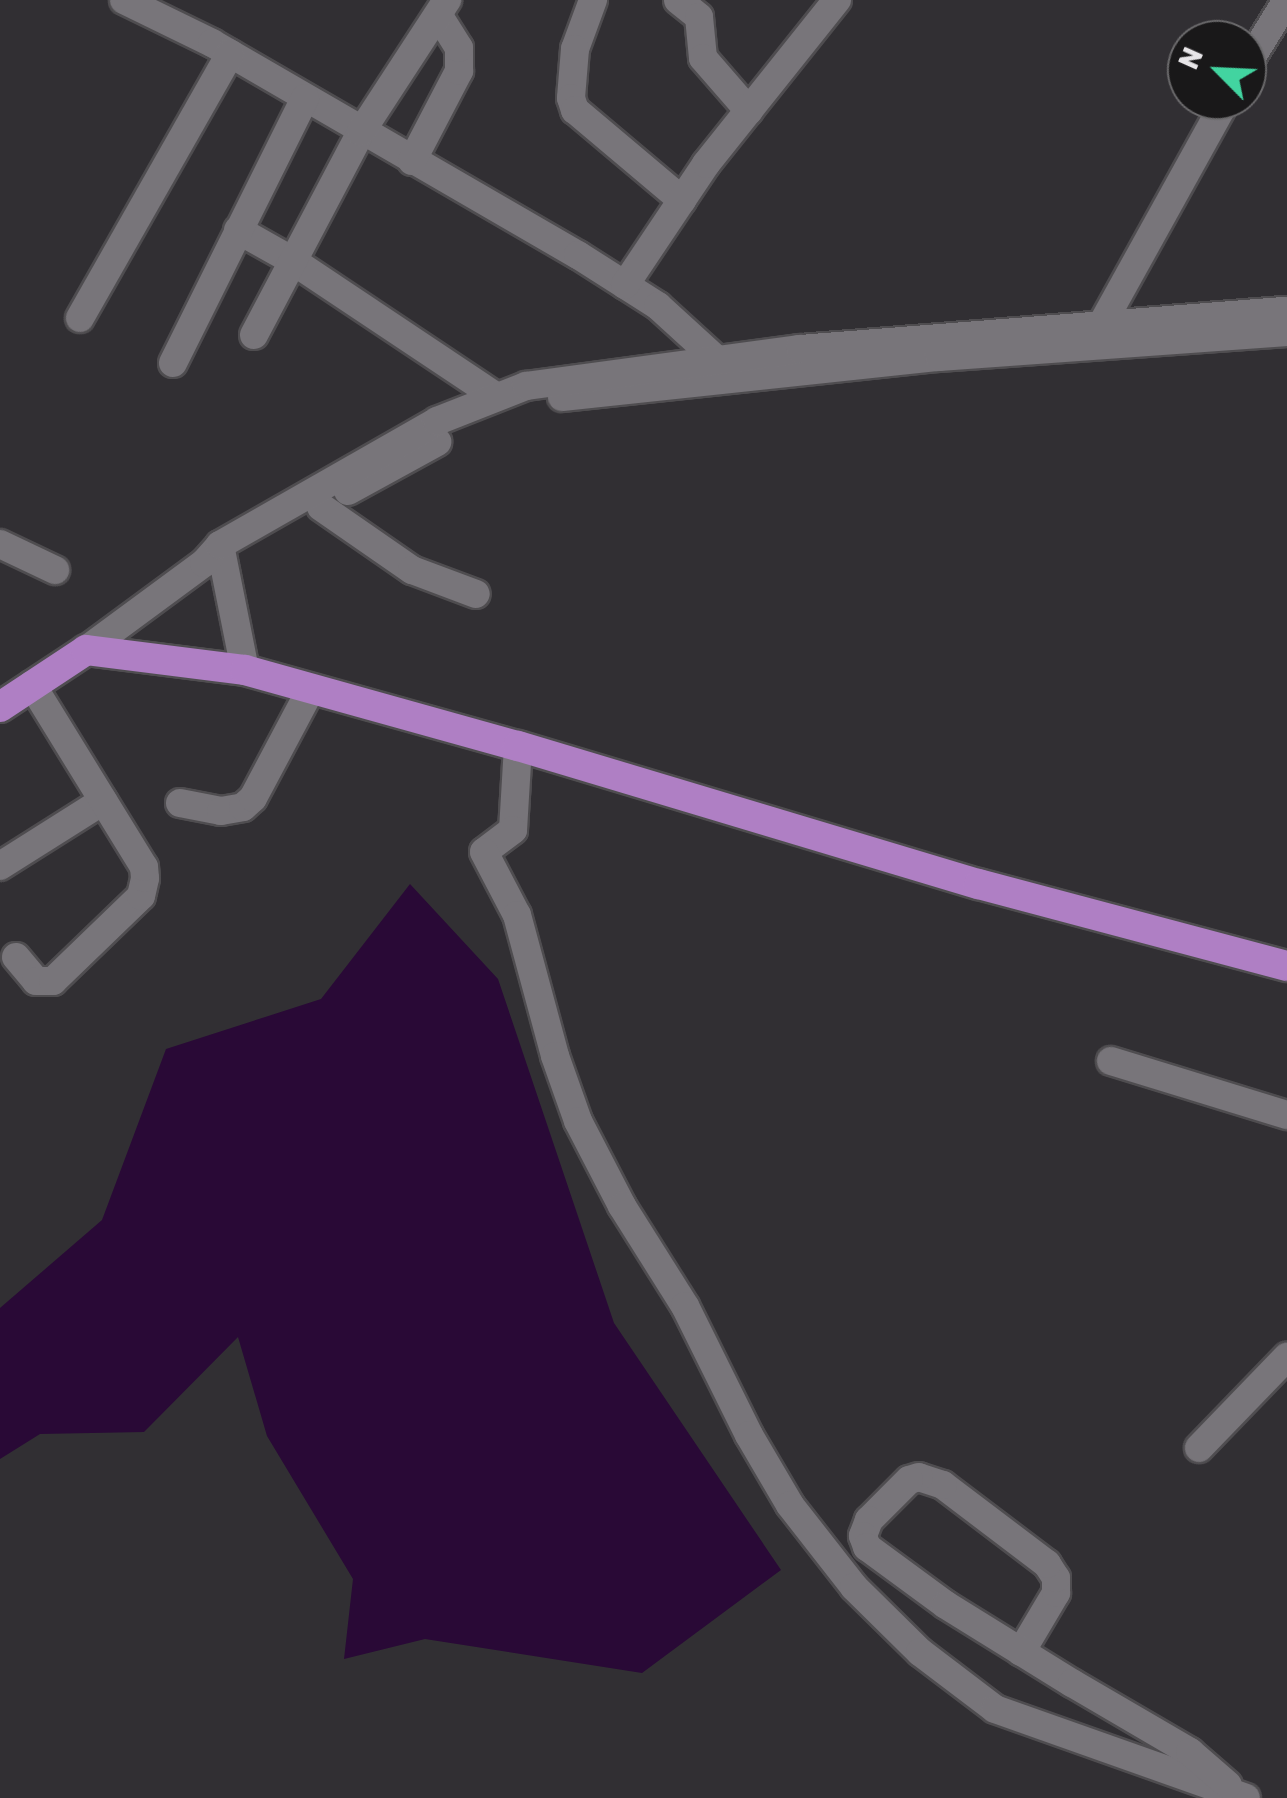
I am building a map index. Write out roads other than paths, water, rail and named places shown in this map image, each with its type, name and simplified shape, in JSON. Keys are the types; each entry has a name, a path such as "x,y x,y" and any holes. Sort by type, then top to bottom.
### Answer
{"main road":[{"path":"0,707 86,650 245,670 518,746 979,884 1287,966"}],"street":[{"path":"124,0 230,54 625,284 658,306 726,368"},
{"path":"593,0 575,48 570,98 574,110 682,200"},
{"path":"678,0 698,17 703,58 749,111"},
{"path":"625,284 682,200 836,0"},
{"path":"1267,32 1287,0"},
{"path":"254,335 362,132 442,8"},
{"path":"412,161 460,71 459,48 442,8"},
{"path":"80,318 230,54"},
{"path":"173,363 305,98"},
{"path":"1096,335 1215,120"},
{"path":"238,230 294,260 494,395"},
{"path":"86,650 216,556 384,449 494,395 552,379 726,368 1096,335 1287,311"},
{"path":"1096,335 1287,332"},
{"path":"216,556 321,506 463,427 522,404 726,368"},
{"path":"321,506 412,570 476,594"},
{"path":"0,544 55,570"},
{"path":"216,556 245,670"},
{"path":"16,957 36,982 53,981 141,896 144,867 32,686"},
{"path":"180,803 220,811 243,807 253,798 311,689"},
{"path":"518,746 512,830 484,852 517,915 554,1056 578,1121 622,1206 685,1306 748,1436 790,1506 854,1587 920,1652 995,1709 1241,1796"},
{"path":"0,866 103,801"},
{"path":"1111,1061 1287,1115"},
{"path":"1199,1448 1281,1376"},
{"path":"1021,1652 1056,1593 1056,1578 1047,1564 943,1485 919,1477 909,1480 869,1520 863,1536 867,1547 946,1605 1021,1652 1190,1752 1241,1796"}]}
